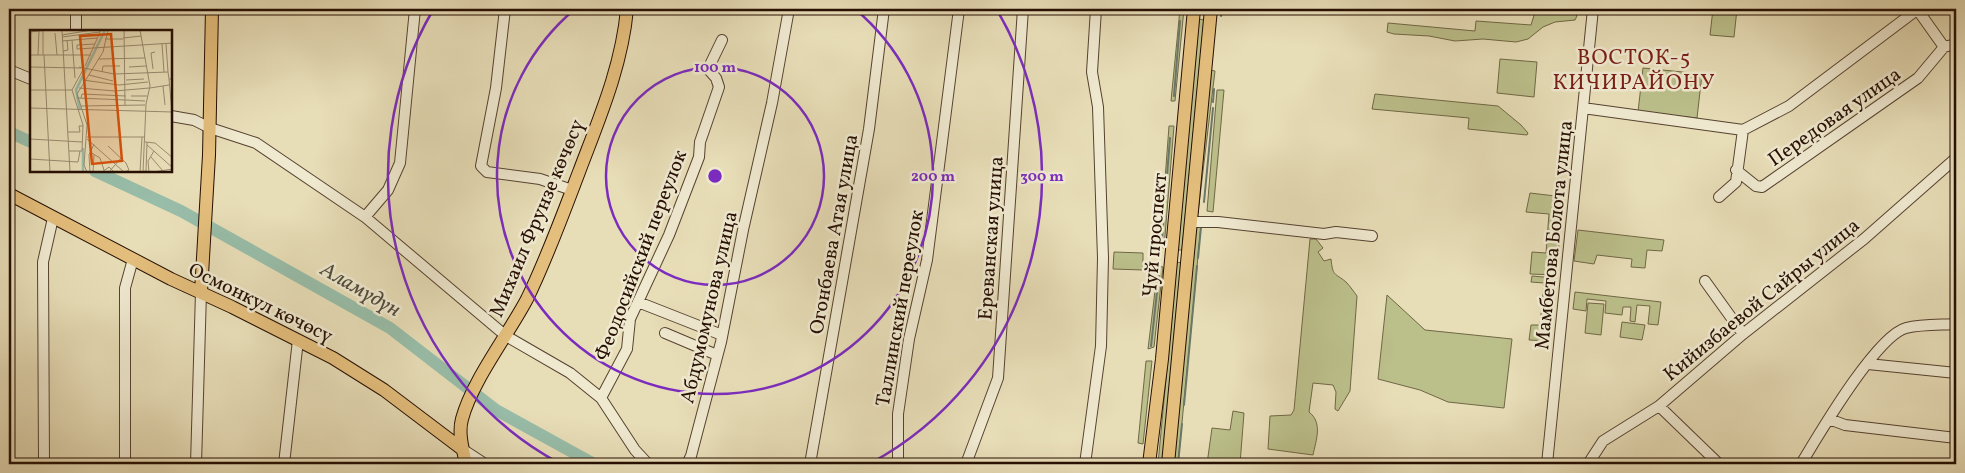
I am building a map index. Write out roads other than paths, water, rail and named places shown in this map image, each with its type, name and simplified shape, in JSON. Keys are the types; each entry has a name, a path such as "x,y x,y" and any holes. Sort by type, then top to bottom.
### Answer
{"main road":[{"path":"200,292 205,250 212,9"},
{"name":"Михаил Фрунзе көчөсү","path":"466,464 462,449 460,426 467,406 527,298 572,190 610,91 620,56 627,9"},
{"path":"1194,9 1210,10"},
{"name":"Чуй проспект","path":"1149,464 1165,329 1194,9"},
{"name":"Чуй проспект","path":"1168,464 1192,222 1210,10"},
{"name":"Осмонкул көчөсү","path":"9,194 133,260 333,358 384,390 462,449"}],"street":[{"path":"76,9 76,30"},
{"path":"365,217 388,190 400,163 415,9"},
{"path":"505,9 496,88 481,166 487,172 540,179 572,190"},
{"name":"Абдумомунова улица","path":"687,464 691,456 722,335 743,230 772,103 789,9"},
{"name":"Огонбаева Атая улица","path":"810,464 869,129 884,9"},
{"name":"Таллинский переулок","path":"898,464 898,414 909,340 927,260 959,9"},
{"name":"Ереванская улица","path":"966,464 998,378 1023,9"},
{"path":"1085,464 1101,346 1103,243 1098,107 1092,72 1096,9"},
{"name":"Мамбетова Болота улица","path":"1547,464 1593,9"},
{"path":"1583,108 1744,130 1789,106 1918,9 1944,47 1956,44"},
{"name":"Феодосийский переулок","path":"601,398 627,349 630,319 669,235 699,156 700,142 719,87 716,78 708,69 722,40"},
{"name":"Передовая улица","path":"1736,170 1756,186 1762,187 1918,78 1944,47"},
{"path":"9,70 30,80"},
{"path":"172,116 194,120 210,128 256,143 365,217 506,336 570,373 601,398 635,450 648,464"},
{"path":"1719,197 1736,182 1736,170 1744,130"},
{"name":"Кийизбаевой Сайры улица","path":"1588,464 1603,441 1659,406 1743,334 1864,239 1956,158"},
{"path":"44,464 42,262 53,218"},
{"path":"1192,222 1218,222 1324,234 1336,232 1372,236"},
{"path":"125,464 125,288 133,260"},
{"path":"1706,281 1743,334"},
{"path":"196,464 200,292"},
{"path":"638,302 722,335"},
{"path":"1800,464 1828,418 1868,364 1891,337 1905,328 1956,324"},
{"path":"665,333 717,355"},
{"path":"284,464 298,340"},
{"path":"1868,364 1956,373"},
{"path":"1659,406 1718,464"},
{"path":"1828,418 1845,425 1956,438"},
{"name":"Осмонкул көчөсү","path":"462,449 485,464"},
{"path":"1548,452 1556,464"}],"waterway":[{"path":"1221,16 1222,9"},
{"path":"1174,96 1180,21"},
{"path":"1213,102 1214,89"},
{"path":"1204,202 1213,108"},
{"name":"Аламүдүн","path":"9,132 30,142"},
{"path":"1162,238 1170,138"},
{"name":"Аламүдүн","path":"97,172 181,211 390,328 496,410 594,464"},
{"path":"1198,258 1201,227"},
{"path":"1184,405 1197,266"},
{"path":"1151,346 1159,274"},
{"path":"1178,464 1182,424"}],"district":[{"name":"ВОСТОК-5 КИЧИРАЙОНУ","path":"1634,68"}]}
